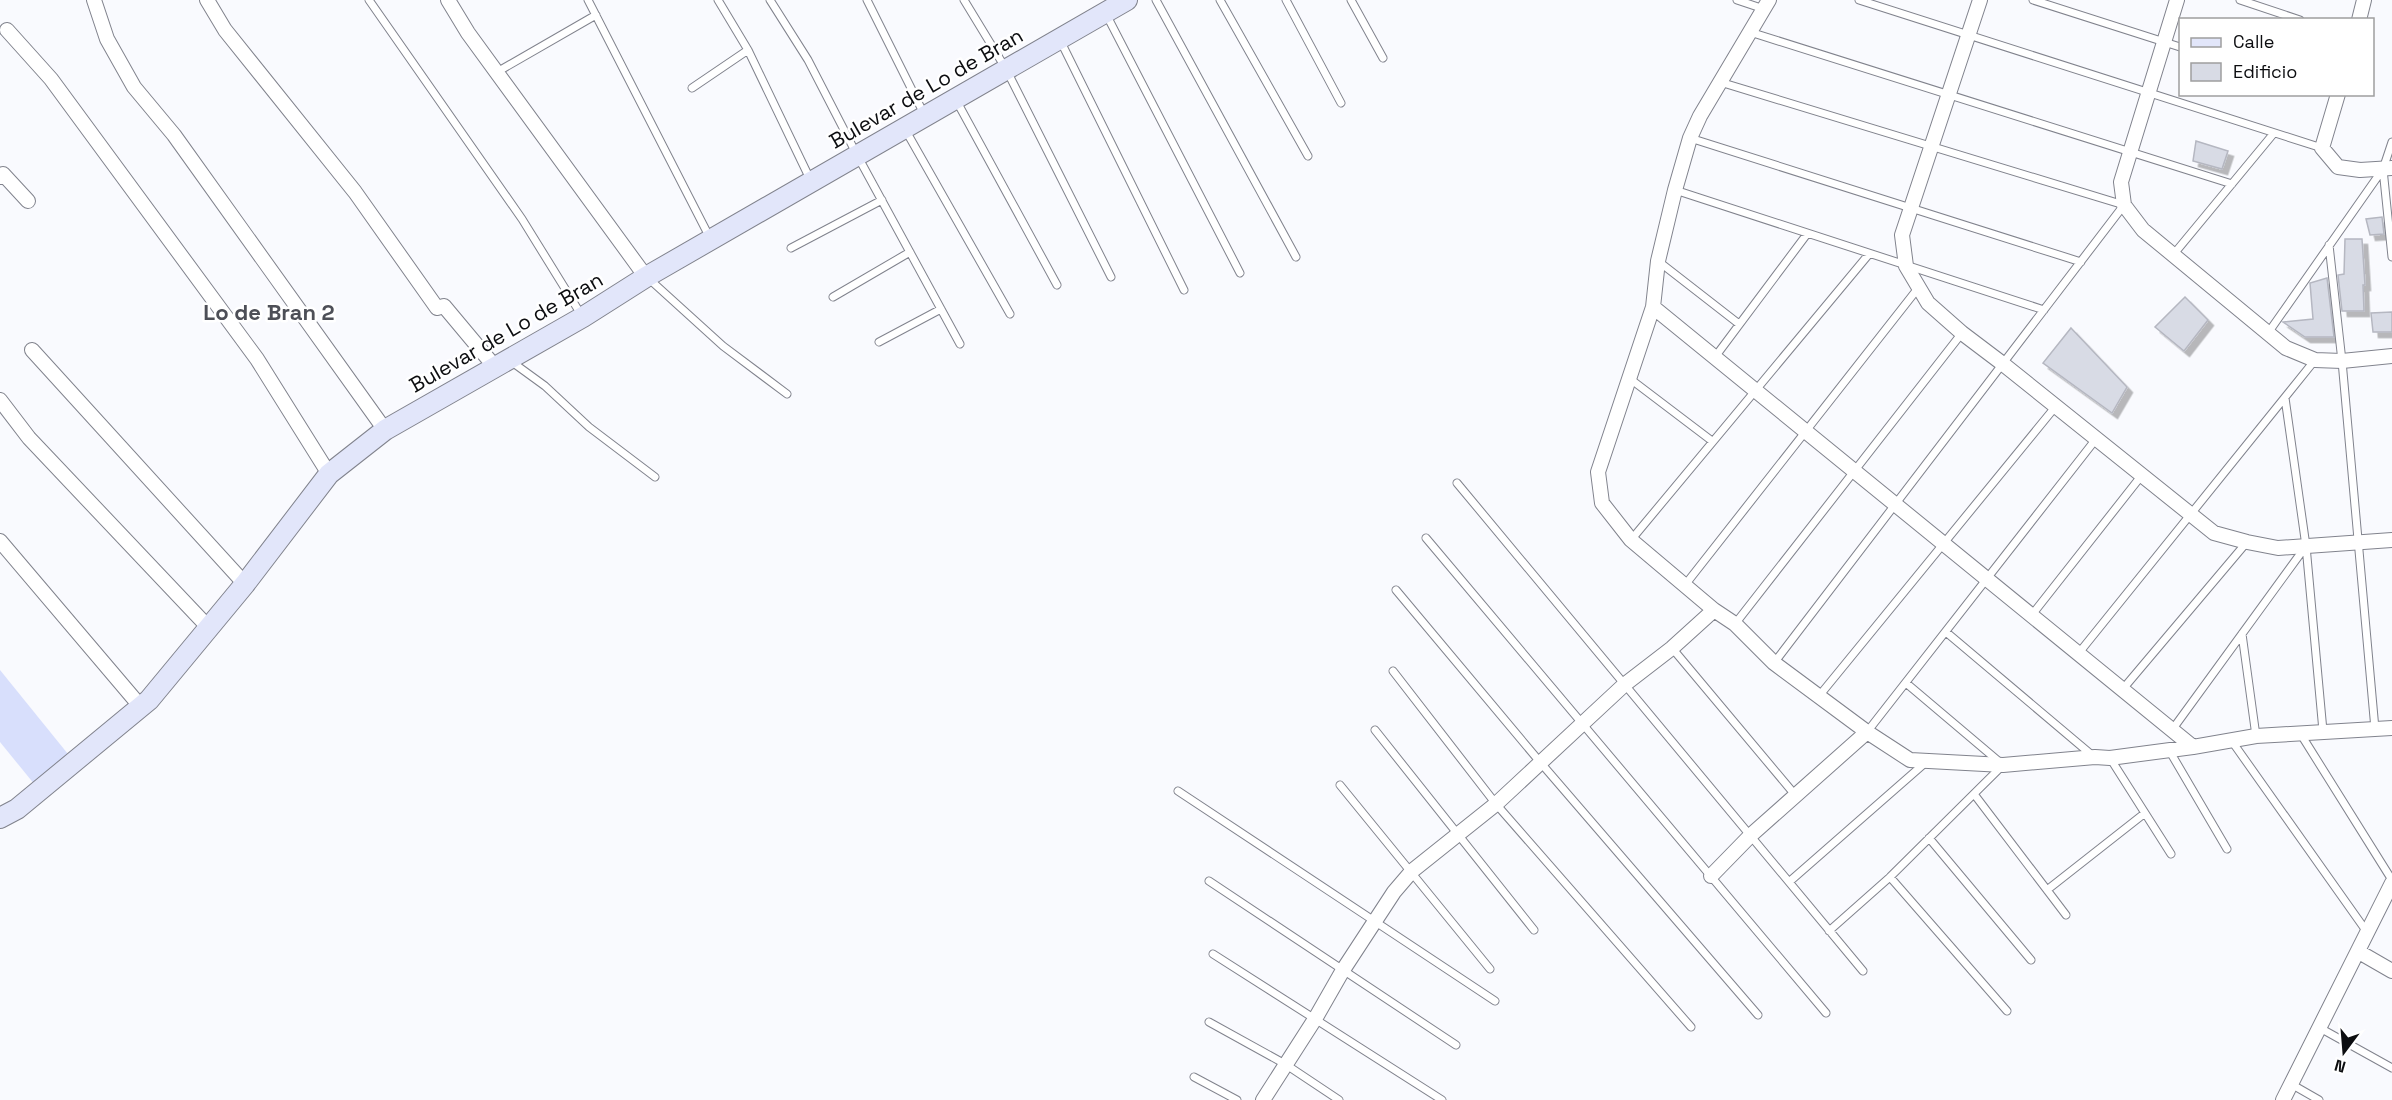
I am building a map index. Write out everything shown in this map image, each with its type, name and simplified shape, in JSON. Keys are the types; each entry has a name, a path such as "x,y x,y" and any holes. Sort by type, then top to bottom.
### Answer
{"street":[{"path":"94,0 107,39 134,87 174,135 385,430"},
{"path":"207,0 225,30 355,192 437,308 444,306 502,363"},
{"path":"448,0 496,72 646,277"},
{"path":"1980,0 1902,235 1906,266 1928,303 1962,333 2214,533 2278,548 2392,540"},
{"path":"2177,0 2121,182 2124,205 2143,230 2286,348 2315,360 2342,361 2392,356"},
{"path":"2360,18 2364,0"},
{"name":"Bulevar de Lo de Bran","path":"0,818 17,809 149,700 245,584 330,474 385,430 583,317 646,277 1117,4"},
{"path":"1767,4 1700,116 1690,138 1658,261 1653,307 1598,472 1602,503 1631,540 1714,610 1735,624 1774,663 1867,732 1910,760 2003,765 2095,757 2110,758 2256,736 2392,728"},
{"path":"7,30 51,79 244,340 330,474"},
{"path":"2335,96 2322,148 2338,168 2360,170 2388,168"},
{"path":"0,177 3,174 28,201"},
{"path":"1653,307 2193,747"},
{"path":"32,350 245,584"},
{"path":"0,400 29,438 209,628"},
{"path":"0,541 141,707"},
{"path":"1263,1100 1315,1019 1343,970 1394,892 1412,871 1496,804 1624,684 1672,648 1714,610"},
{"path":"1711,876 1751,835 1867,732"},
{"path":"2283,1100 2392,882"},
{"path":"2359,952 2392,971"}],"lane":[{"path":"369,0 522,219 583,317"},
{"path":"588,0 711,240"},
{"path":"718,0 748,50 812,182"},
{"path":"770,0 808,60 857,156 960,344"},
{"path":"867,0 925,116"},
{"path":"964,0 1006,69 1111,277"},
{"path":"1156,0 1296,257"},
{"path":"1220,0 1308,156"},
{"path":"1286,0 1341,104"},
{"path":"1351,0 1383,58"},
{"path":"1737,0 1767,4"},
{"path":"1859,0 2322,148"},
{"path":"2033,0 2179,46"},
{"path":"2240,0 2294,18"},
{"path":"1117,4 1240,273"},
{"path":"496,72 596,15"},
{"path":"1750,33 2232,184"},
{"path":"1059,38 1184,290"},
{"path":"692,88 748,50"},
{"path":"1720,82 2124,205 1774,663"},
{"path":"955,99 1057,285"},
{"path":"904,128 1010,314"},
{"path":"2173,255 2274,133"},
{"path":"1690,138 2081,262"},
{"path":"2392,142 2388,168 2392,257"},
{"path":"2268,333 2329,245 2388,168"},
{"path":"1675,190 2044,310"},
{"path":"791,248 882,200"},
{"path":"1714,358 1806,234"},
{"path":"2329,245 2342,361 2375,729"},
{"path":"833,297 910,252"},
{"path":"1631,540 1869,254"},
{"path":"1658,261 1739,324"},
{"path":"646,277 723,346 787,394"},
{"path":"1685,585 1919,287"},
{"path":"879,342 940,309"},
{"path":"1735,624 1962,333"},
{"path":"2078,654 2315,360"},
{"path":"502,363 545,386 589,427 655,477"},
{"path":"1629,378 1712,441"},
{"path":"2285,398 2306,546 2323,731"},
{"path":"1819,696 2056,406"},
{"path":"1867,732 2096,439"},
{"path":"2031,616 2142,475"},
{"path":"1457,483 1863,972"},
{"path":"1426,538 1826,1013"},
{"path":"2122,690 2247,542"},
{"path":"2172,730 2306,546"},
{"path":"1396,590 1540,762 1758,1015"},
{"path":"1946,632 2095,757"},
{"path":"2242,634 2256,736"},
{"path":"1672,648 1796,796"},
{"path":"1393,671 1496,804 1691,1027"},
{"path":"1829,931 1890,877 2003,765 1906,683"},
{"path":"1375,730 1534,930"},
{"path":"2300,733 2392,882"},
{"path":"2231,740 2368,933"},
{"path":"2169,750 2227,849"},
{"path":"2110,758 2171,854"},
{"path":"1789,882 1926,762"},
{"path":"1340,785 1490,969"},
{"path":"1178,791 1495,1001"},
{"path":"1974,794 2066,915"},
{"path":"2047,890 2145,813"},
{"path":"1929,838 2031,960"},
{"path":"1890,877 2007,1011"},
{"path":"1209,881 1456,1045"},
{"path":"1213,954 1442,1100"},
{"path":"1209,1022 1285,1064 1339,1100"},
{"path":"2320,1028 2392,1068"},
{"path":"1194,1077 1237,1100"},
{"path":"2291,1084 2319,1100"}],"shaded area":[{"path":"0,670 72,759 35,785 0,742"}],"building":[{"path":"2196,141 2228,151 2222,169 2193,161"},
{"path":"2382,217 2384,234 2370,235 2366,219"},
{"path":"2345,239 2362,239 2364,311 2342,311 2338,275 2344,274"},
{"path":"2327,278 2334,337 2305,337 2283,322 2313,319 2310,283"},
{"path":"2185,297 2208,320 2184,351 2155,327"},
{"path":"2392,312 2392,332 2373,332 2371,313"},
{"path":"2071,328 2127,387 2112,413 2043,363"}],"district":[{"name":"Lo de Bran 2","path":"269,312"}]}
